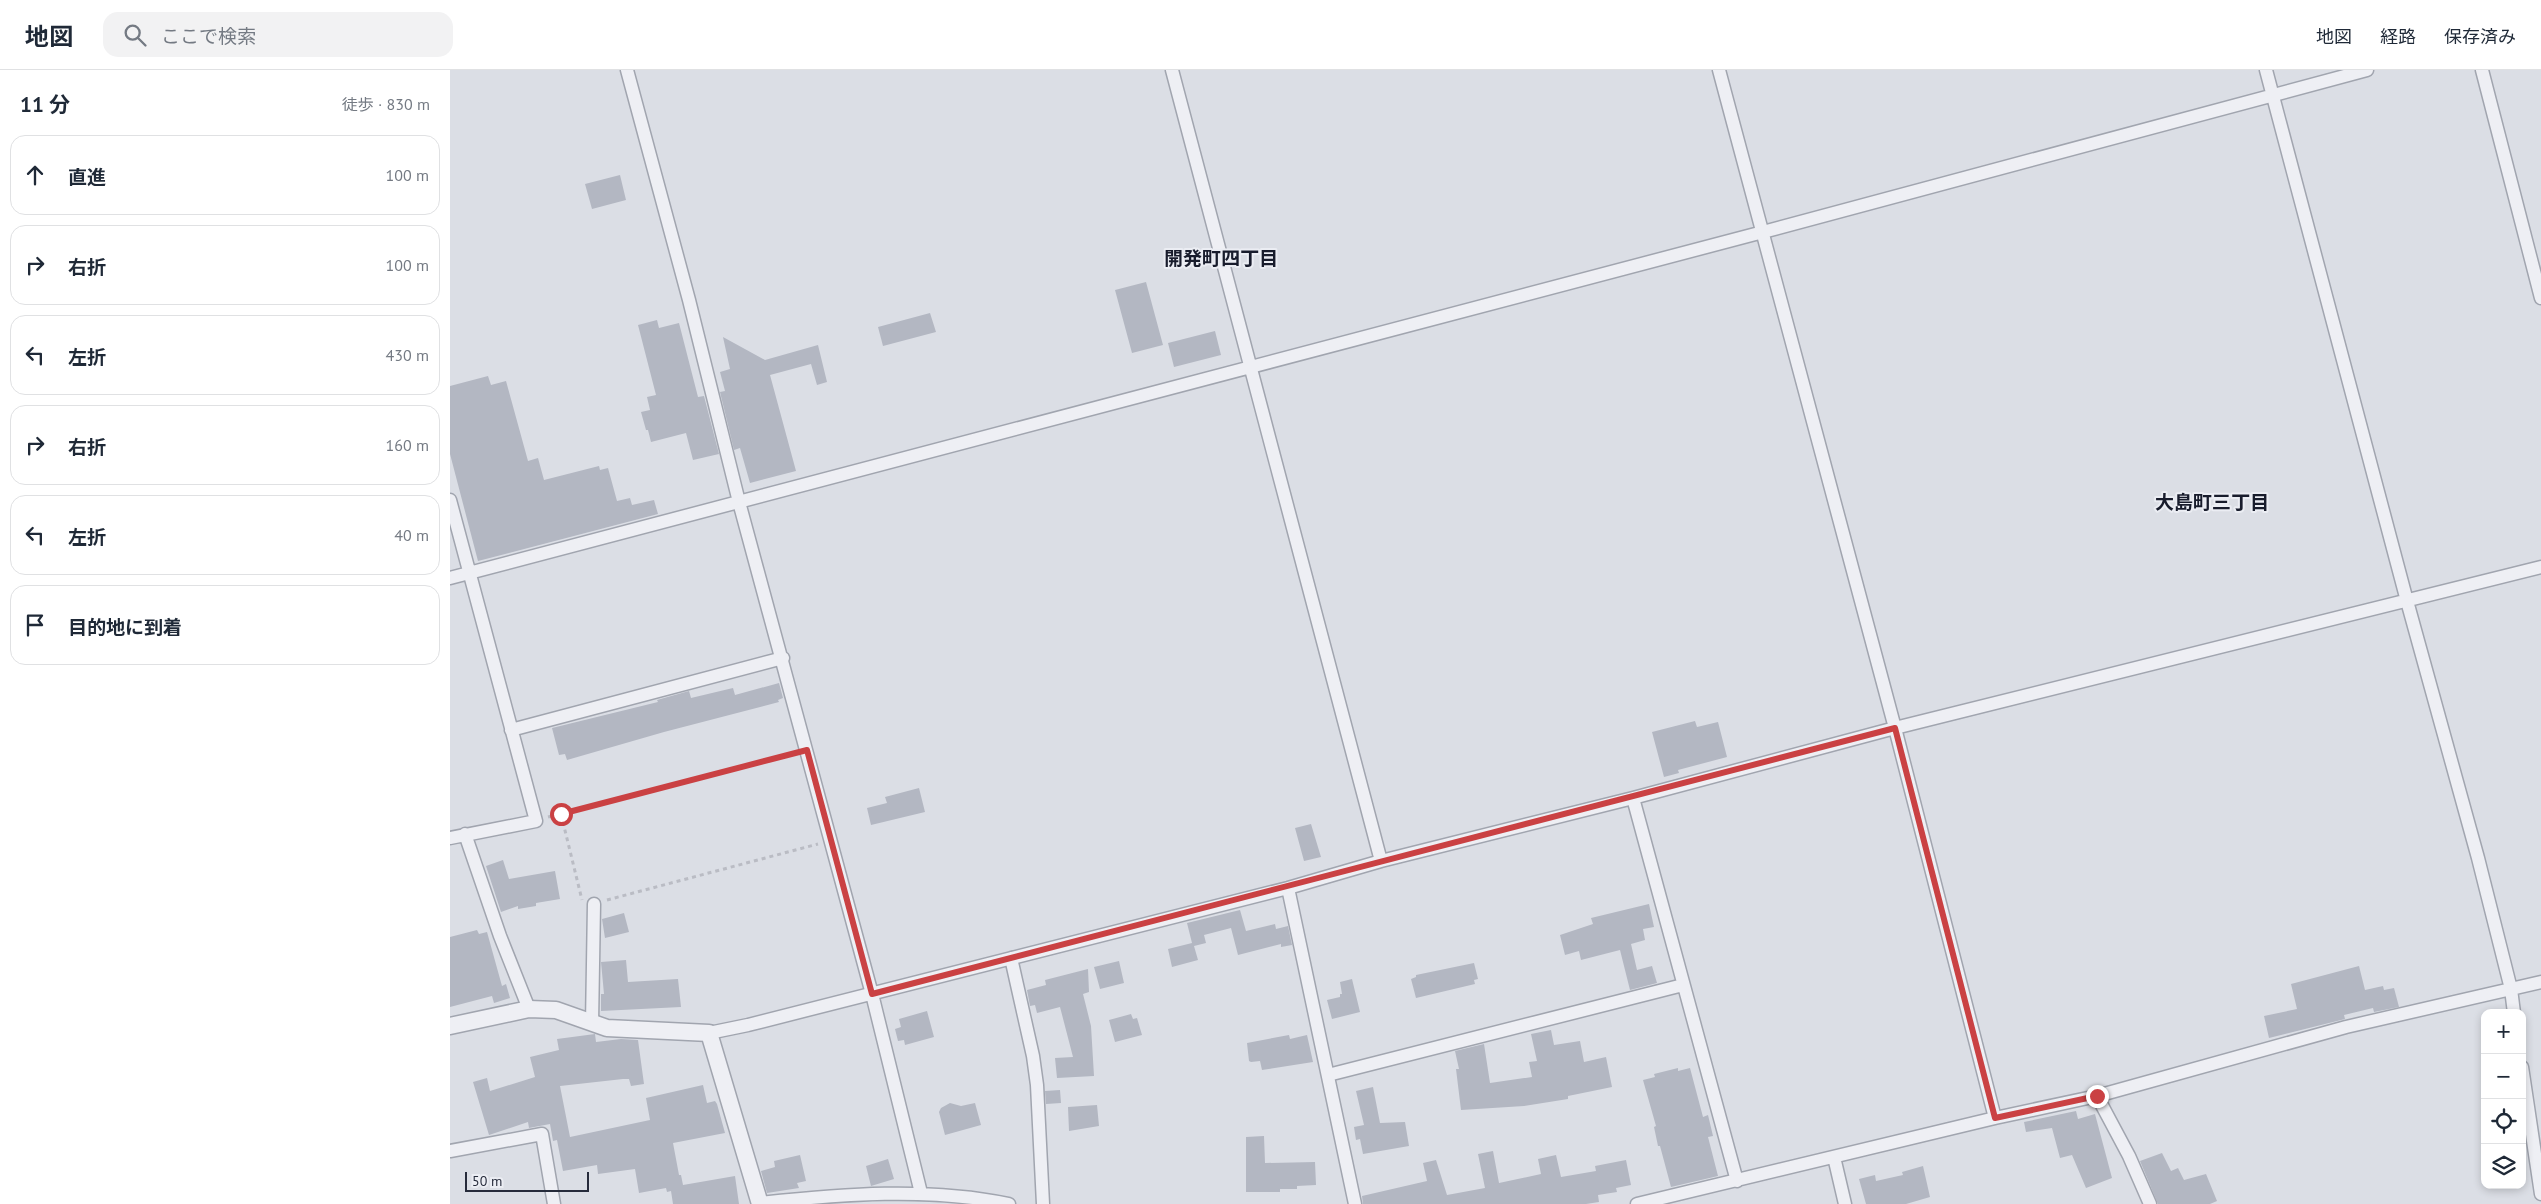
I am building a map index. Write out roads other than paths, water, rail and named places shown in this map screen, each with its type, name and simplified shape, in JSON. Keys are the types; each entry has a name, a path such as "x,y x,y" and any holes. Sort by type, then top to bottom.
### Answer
{"street":[{"path":"627,70 689,300 739,502 783,658 872,994 921,1193"},
{"path":"1172,70 1381,861"},
{"path":"1719,70 1895,728 1995,1118"},
{"path":"2266,70 2407,601 2478,858 2511,989 2514,1009"},
{"path":"450,578 1763,232 2367,70"},
{"path":"2482,70 2537,269 2541,298"},
{"path":"450,500 536,821 450,838"},
{"path":"450,1026 530,1009 556,1010 607,1028 709,1034 1288,888 1381,861 1633,798 1895,728 2541,567"},
{"path":"511,730 783,658"},
{"path":"1633,798 1738,1181"},
{"path":"465,834 500,936 530,1009"},
{"path":"1288,888 1355,1204"},
{"path":"592,1024 594,904"},
{"path":"1011,958 1033,1056 1037,1085 1043,1204"},
{"path":"1636,1204 1995,1118 2097,1096 2346,1027 2541,982"},
{"path":"1328,1075 1683,985"},
{"path":"709,1034 760,1204 807,1198 921,1193 978,1198 1009,1204"},
{"path":"2526,1094 2541,1194"},
{"path":"2097,1096 2129,1156 2150,1204"},
{"path":"450,1151 542,1134 554,1204"},
{"path":"1834,1157 1845,1204"}],"district":[{"name":"開発町四丁目","path":"1221,258"},
{"name":"大島町三丁目","path":"2212,502"}]}
